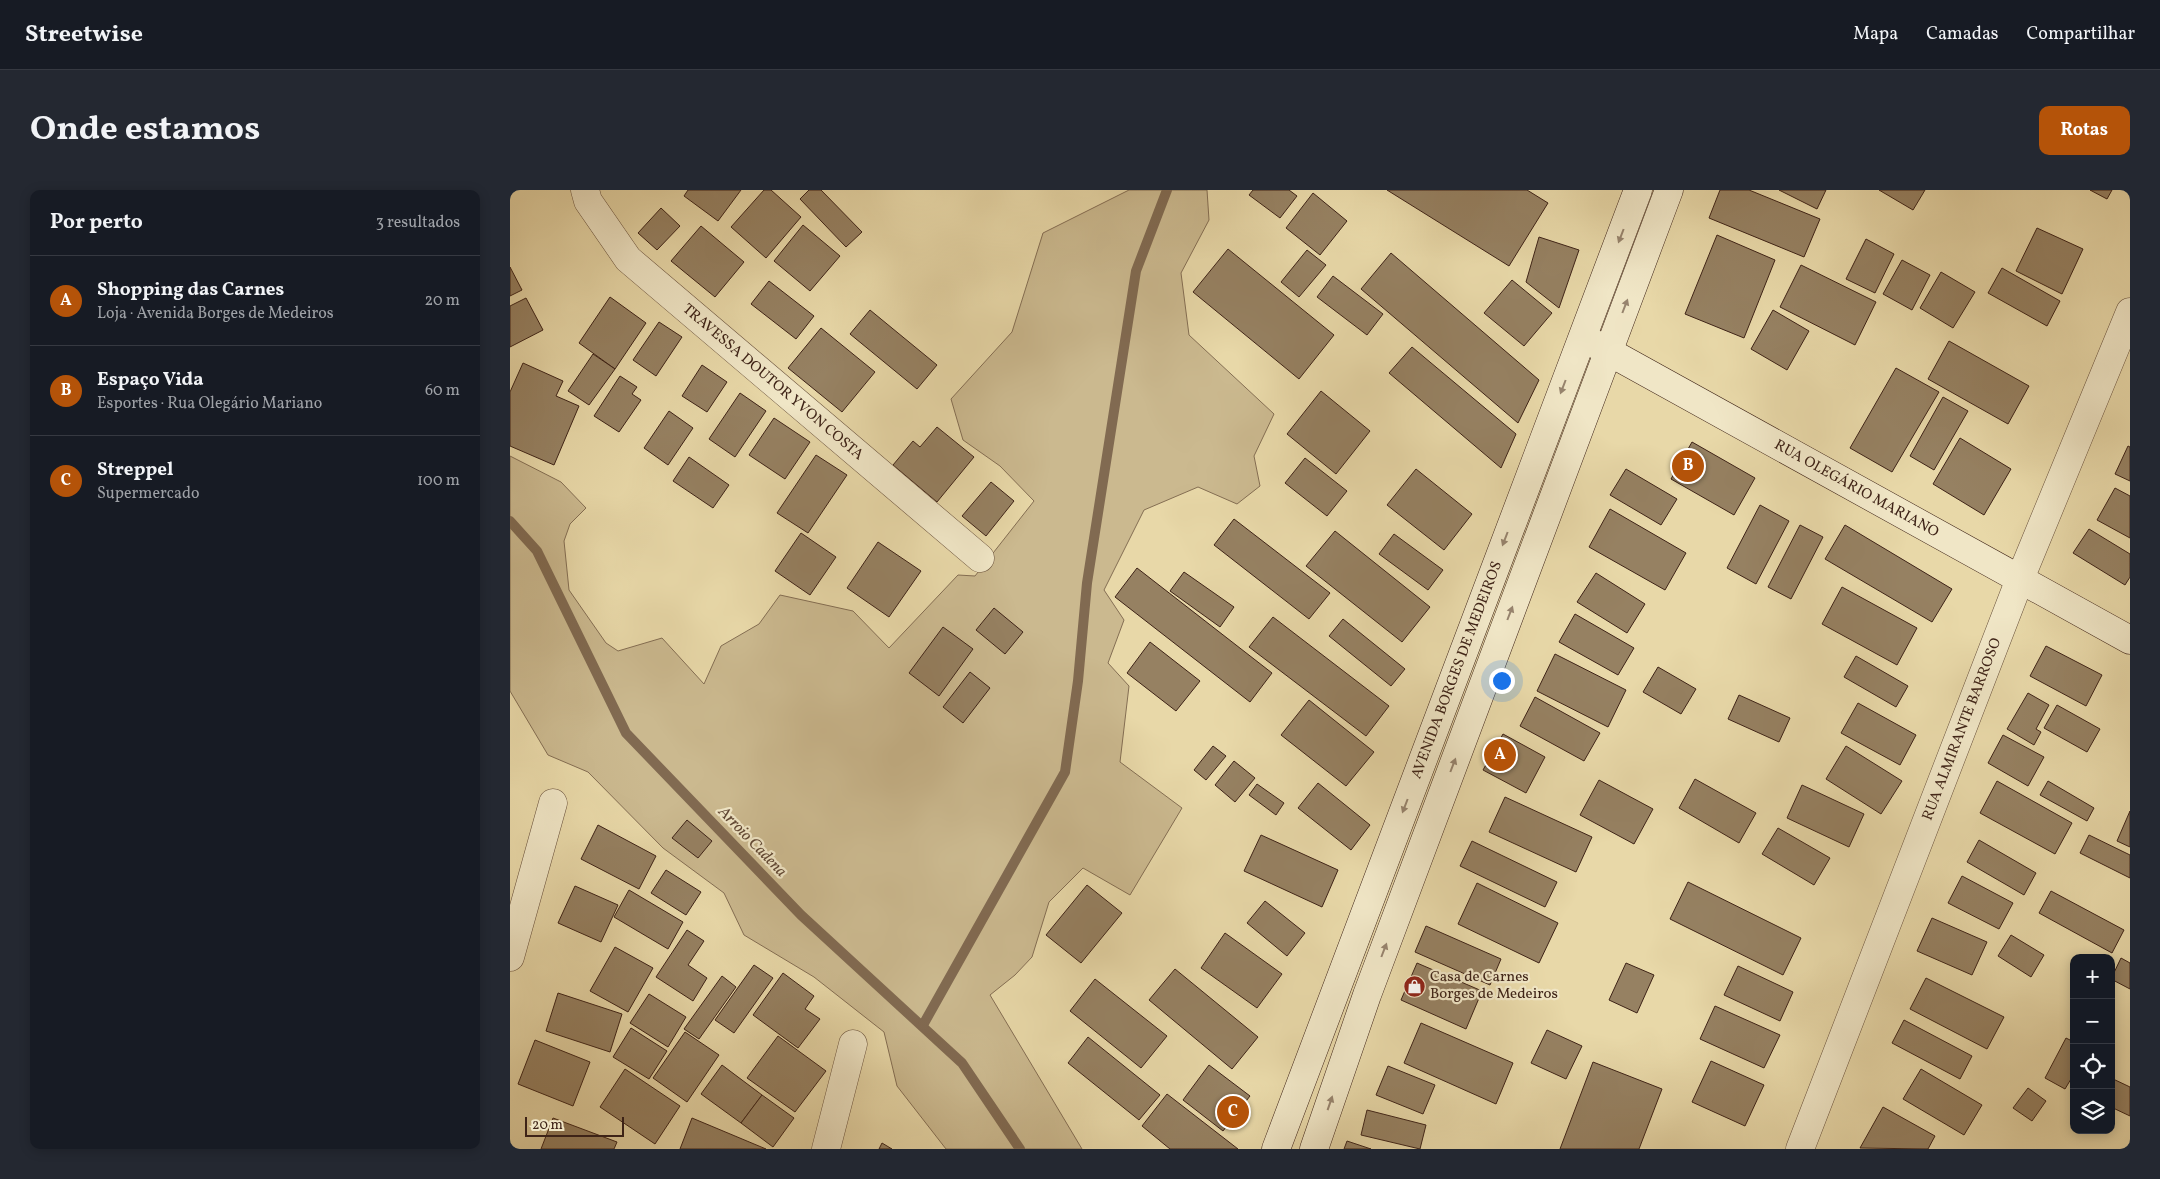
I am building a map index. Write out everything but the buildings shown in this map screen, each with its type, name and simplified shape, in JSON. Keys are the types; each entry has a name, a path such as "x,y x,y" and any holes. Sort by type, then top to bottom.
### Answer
{"street":[{"name":"TRAVESSA DOUTOR YVON COSTA","path":"585,190 588,201 628,259 980,558"},
{"name":"AVENIDA BORGES DE MEDEIROS","path":"1276,1149 1638,190"},
{"name":"AVENIDA BORGES DE MEDEIROS","path":"1314,1149 1367,995 1669,190"},
{"name":"RUA ALMIRANTE BARROSO","path":"1800,1149 2020,579 2130,312"},
{"name":"RUA OLEGÁRIO MARIANO","path":"1582,337 2130,640"},
{"path":"510,957 552,803"},
{"path":"826,1149 853,1044"}],"shaded area":[{"path":"1129,190 1207,190 1209,220 1181,273 1189,335 1274,414 1254,456 1260,486 1237,504 1198,487 1144,510 1104,590 1124,620 1108,663 1129,686 1120,762 1182,808 1130,895 1083,868 1049,902 1032,957 1015,975 990,995 1082,1149 946,1149 897,1086 884,1032 814,977 744,935 724,893 663,848 588,772 548,755 510,691 510,456 561,482 586,508 570,524 564,541 569,590 606,643 618,651 662,638 704,684 721,646 759,624 780,595 853,611 889,648 958,575 975,576 1034,501 1000,466 963,440 951,399 1012,332 1043,233"}],"waterway":[{"path":"923,1025 1065,772 1078,681 1087,583 1136,271 1167,190"},
{"name":"Arroio Cadena","path":"510,521 537,551 626,733 801,915 962,1063 1020,1149"}],"place":[{"name":"Espaço Vida","path":"1688,466"},
{"name":"Shopping das Carnes","path":"1500,755"},
{"name":"Casa de Carnes Borges de Medeiros","path":"1414,986"},
{"name":"Streppel","path":"1233,1112"}]}
